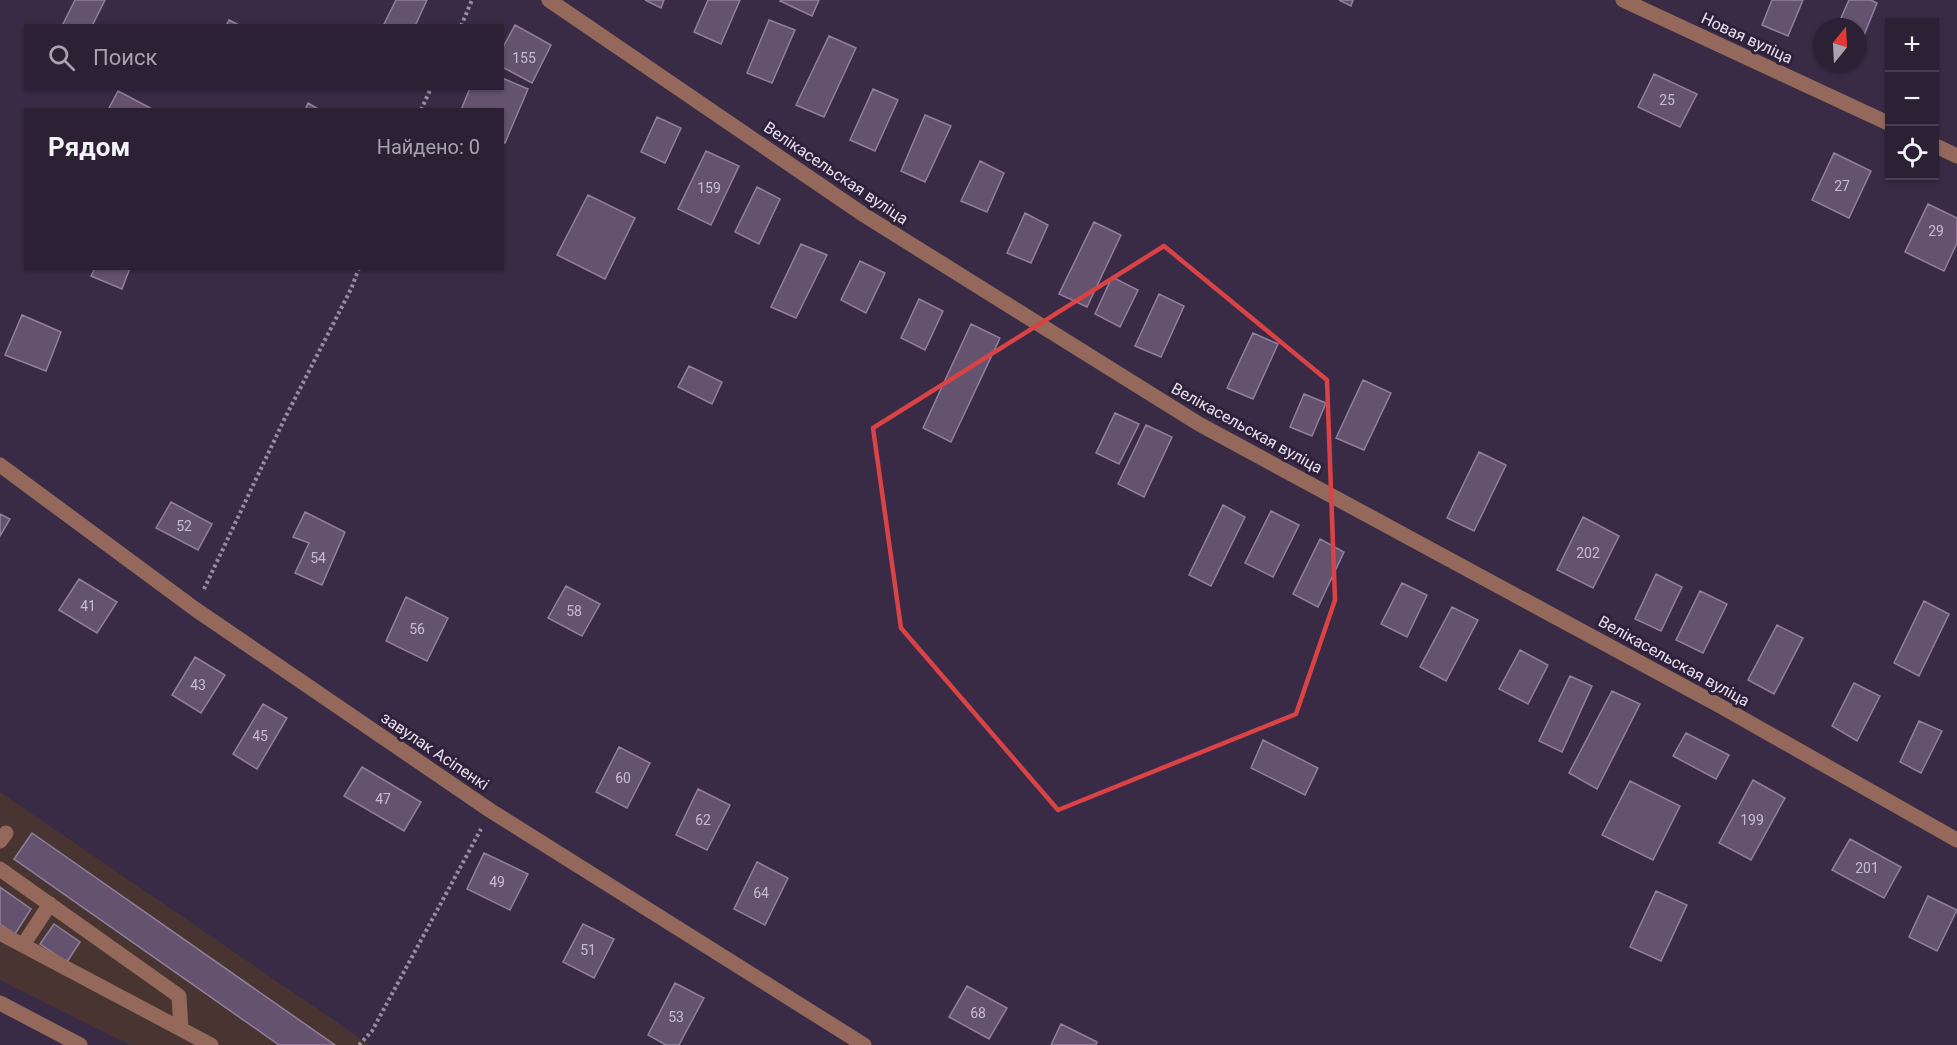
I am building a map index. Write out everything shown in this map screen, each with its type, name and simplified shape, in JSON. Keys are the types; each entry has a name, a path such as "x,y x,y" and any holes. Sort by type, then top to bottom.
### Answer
{"street":[{"name":"Велікасельская вуліца","path":"549,0 864,215 1198,424 1722,707 1957,840"},
{"name":"Новая вуліца","path":"1623,0 1885,122"},
{"path":"1939,147 1957,156"},
{"name":"завулак Асіпенкі","path":"0,465 195,609 491,811 864,1045"},
{"path":"0,868 179,996 181,1029"},
{"path":"23,945 50,904"},
{"path":"0,933 211,1045"},
{"path":"0,1003 80,1045"}],"path":[{"path":"462,24 472,0"},
{"path":"422,108 431,90"},
{"path":"195,609 284,420 351,289 358,270"},
{"path":"359,1045 372,1031 491,811"}],"highlighted area":[{"path":"1164,246 1327,380 1335,600 1296,714 1058,810 901,628 873,428"}],"shaded area":[{"path":"0,792 370,1045 130,1045 0,980"}],"building":[{"path":"75,0 105,0 93,24 63,24"},
{"path":"396,0 427,0 416,24 384,24"},
{"path":"645,0 664,0 661,8"},
{"path":"708,0 740,0 721,44 694,32"},
{"path":"781,0 819,0 812,16"},
{"path":"1339,0 1353,0 1351,6"},
{"path":"1772,0 1803,0 1788,36 1762,25"},
{"path":"1849,0 1871,0 1877,3 1867,28 1867,18 1841,18"},
{"path":"769,20 795,30 772,83 747,73"},
{"path":"515,25 551,45 532,83 504,68 504,45"},
{"path":"829,36 856,48 824,117 796,105"},
{"path":"1654,74 1697,94 1680,127 1638,107"},
{"path":"504,79 528,89 505,143 504,108 462,108 469,90 504,90"},
{"path":"873,89 898,100 875,151 850,140"},
{"path":"118,91 150,108 109,108"},
{"path":"308,103 317,108 306,108"},
{"path":"925,115 951,126 925,182 901,171"},
{"path":"657,117 681,128 665,163 641,152"},
{"path":"706,151 739,166 711,225 678,209"},
{"path":"1834,153 1871,171 1849,218 1812,200"},
{"path":"980,161 1004,173 987,212 961,201"},
{"path":"757,187 780,199 759,244 735,232"},
{"path":"588,195 635,218 605,279 557,255"},
{"path":"1928,204 1957,218 1957,243 1944,271 1905,252"},
{"path":"1025,213 1048,225 1031,263 1007,253"},
{"path":"1094,222 1121,235 1087,307 1059,294"},
{"path":"801,244 827,255 796,318 771,307"},
{"path":"860,261 885,273 866,313 841,300"},
{"path":"94,270 129,270 122,289 91,276"},
{"path":"1112,277 1138,290 1120,327 1095,314"},
{"path":"1159,294 1184,306 1161,357 1135,346"},
{"path":"919,299 943,311 925,350 901,338"},
{"path":"22,315 61,332 46,371 5,355"},
{"path":"971,324 1000,338 951,442 923,428"},
{"path":"1253,333 1278,344 1253,399 1227,388"},
{"path":"689,366 722,382 712,404 678,387"},
{"path":"1363,380 1391,393 1364,450 1336,438"},
{"path":"1304,394 1326,403 1312,436 1290,427"},
{"path":"1115,413 1139,424 1119,464 1096,453"},
{"path":"1146,425 1172,437 1144,497 1118,484"},
{"path":"1479,452 1506,465 1474,531 1447,518"},
{"path":"171,502 212,524 198,550 156,528"},
{"path":"1223,505 1245,517 1211,586 1189,575"},
{"path":"1271,511 1299,525 1273,577 1245,563"},
{"path":"305,512 345,532 322,585 295,573 309,543 293,537"},
{"path":"0,514 10,519 0,536"},
{"path":"1583,517 1619,536 1593,588 1557,570"},
{"path":"1320,539 1344,552 1318,607 1293,594"},
{"path":"1656,574 1682,587 1661,631 1635,619"},
{"path":"79,579 117,602 97,633 59,610"},
{"path":"1402,583 1427,595 1407,637 1381,624"},
{"path":"566,586 600,604 582,636 548,618"},
{"path":"1700,591 1727,604 1703,653 1676,640"},
{"path":"406,597 448,618 427,661 386,641"},
{"path":"1924,601 1949,614 1919,676 1894,663"},
{"path":"1452,607 1478,620 1446,681 1420,667"},
{"path":"1777,625 1803,638 1774,694 1748,680"},
{"path":"1520,650 1548,665 1528,704 1499,689"},
{"path":"195,657 225,675 201,713 172,695"},
{"path":"1570,676 1592,686 1562,752 1539,741"},
{"path":"1854,683 1880,696 1857,741 1832,726"},
{"path":"1612,691 1640,704 1597,789 1569,773"},
{"path":"263,704 287,718 257,769 233,754"},
{"path":"1919,721 1942,731 1921,773 1900,762"},
{"path":"1686,733 1729,755 1716,779 1673,756"},
{"path":"1263,740 1318,768 1305,795 1251,768"},
{"path":"619,747 650,763 627,808 596,792"},
{"path":"362,767 421,802 404,831 344,796"},
{"path":"1753,780 1785,798 1751,860 1719,843"},
{"path":"1630,781 1680,806 1653,860 1602,835"},
{"path":"698,789 730,805 707,850 676,835"},
{"path":"32,833 335,1045 279,1045 14,859"},
{"path":"1850,839 1901,867 1884,898 1832,870"},
{"path":"484,853 528,874 510,910 467,889"},
{"path":"757,862 788,878 765,925 734,909"},
{"path":"0,887 31,909 15,934 0,924"},
{"path":"1656,891 1687,905 1661,961 1630,947"},
{"path":"1928,896 1957,910 1937,951 1909,937"},
{"path":"54,924 80,942 67,962 40,944"},
{"path":"583,924 614,939 594,978 563,962"},
{"path":"675,983 704,998 679,1045 666,1045 648,1035"},
{"path":"967,986 1007,1008 989,1039 949,1017"},
{"path":"1061,1024 1097,1042 1096,1045 1051,1045"}]}
